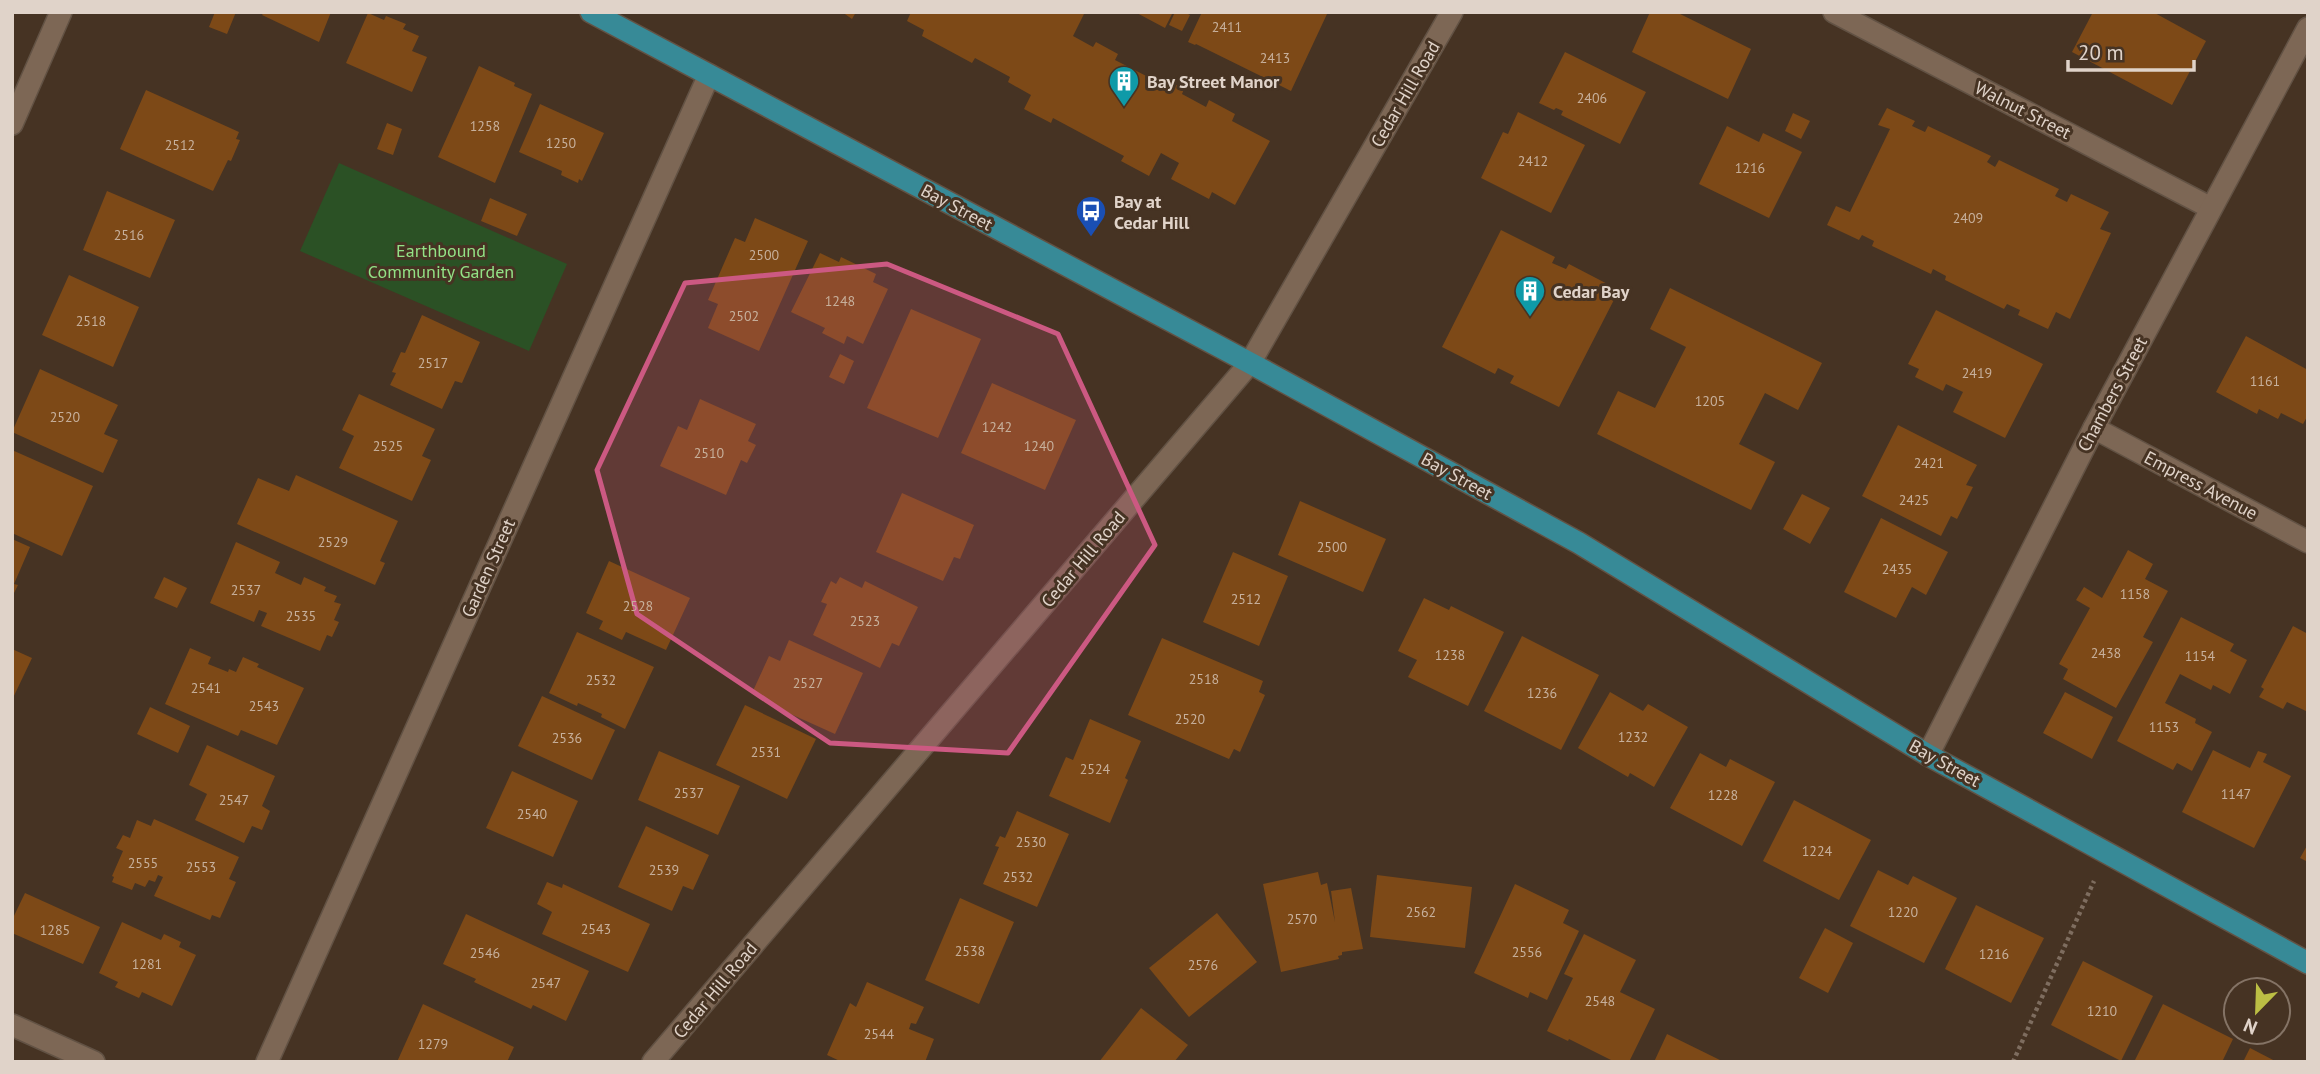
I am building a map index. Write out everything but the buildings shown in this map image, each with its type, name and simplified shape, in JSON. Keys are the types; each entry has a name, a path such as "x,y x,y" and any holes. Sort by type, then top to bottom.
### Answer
{"main road":[{"name":"Bay Street","path":"592,12 1250,363 1579,543 1928,755 2308,963"}],"street":[{"path":"12,124 61,12"},
{"name":"Cedar Hill Road","path":"653,1062 1250,363 1452,12"},
{"name":"Walnut Street","path":"1834,12 2211,208"},
{"name":"Chambers Street","path":"1928,755 2094,428 2306,33"},
{"name":"Garden Street","path":"267,1062 709,75"},
{"name":"Empress Avenue","path":"2094,428 2308,542"},
{"path":"12,1025 94,1062"}],"path":[{"path":"2013,1062 2108,852"}],"highlighted area":[{"path":"887,264 1058,334 1155,545 1008,753 830,743 637,614 597,470 685,283"}],"green space":[{"name":"Earthbound Community Garden","path":"339,163 567,264 529,351 300,251"}],"place":[{"name":"Bay Street Manor","path":"1124,108"},
{"name":"Bay at Cedar Hill","path":"1091,238"},
{"name":"Cedar Bay","path":"1530,318"}]}
